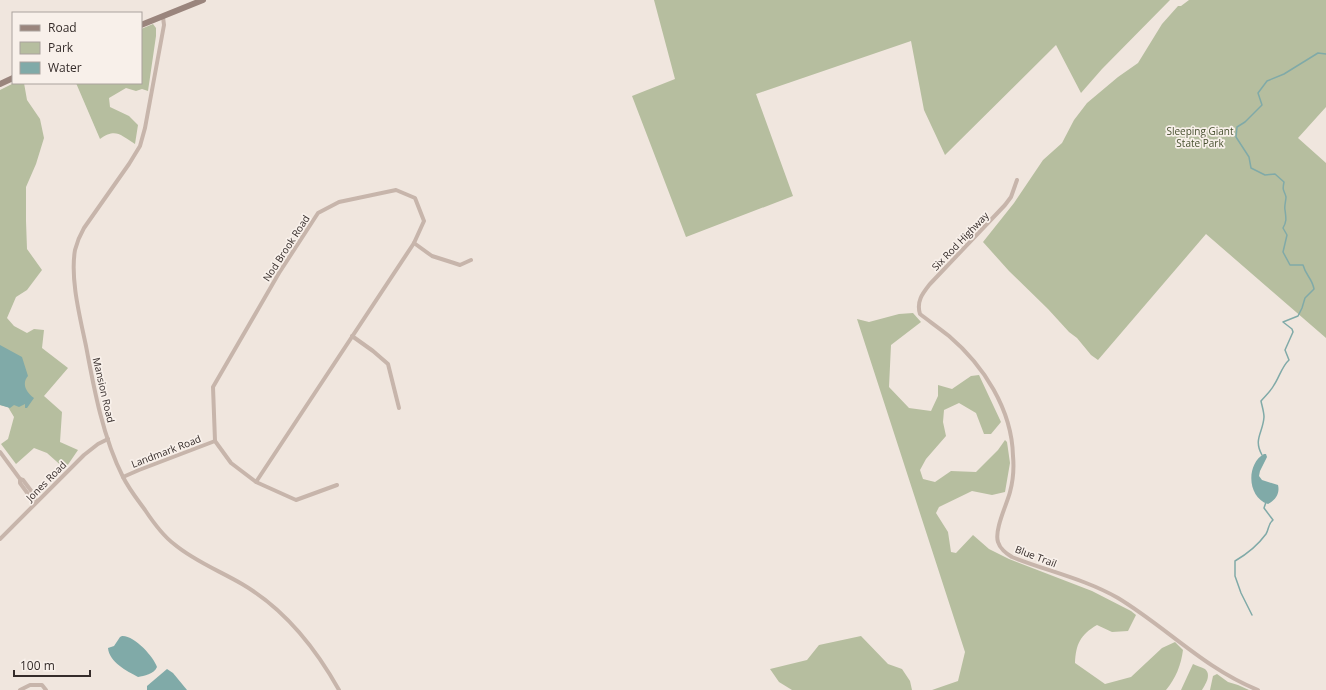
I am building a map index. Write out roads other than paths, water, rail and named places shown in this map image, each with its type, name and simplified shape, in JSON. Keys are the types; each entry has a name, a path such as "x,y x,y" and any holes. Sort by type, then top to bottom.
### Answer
{"main road":[{"path":"142,25 203,0"},
{"path":"0,84 12,78"}],"street":[{"name":"Mansion Road","path":"163,17 164,25 145,128 141,142 129,164 84,228 76,244 74,274 82,326 90,369 108,439 123,478 153,521 174,544 190,556 255,592 288,619 314,650 339,690"},
{"name":"Six Rod Highway","path":"920,314 918,303 924,291 1006,205 1011,197 1017,180"},
{"name":"Nod Brook Road","path":"215,441 213,387 279,273 318,213 339,202 396,190 415,198 424,221 414,243 256,482"},
{"path":"414,243 432,256 460,265 471,260"},
{"name":"Blue Trail","path":"920,314 948,335 971,357 989,381 1005,415 1014,461 1011,490 998,529 997,537 1003,550 1012,557 1108,592 1136,610 1219,671 1240,683 1258,690"},
{"path":"352,336 388,364 399,408"},
{"name":"Jones Road","path":"0,539 36,500 92,448 108,439"},
{"path":"215,441 231,463 256,482 296,500 337,485"},
{"name":"Landmark Road","path":"123,478 215,441"},
{"path":"0,452 31,498 36,500"},
{"path":"20,690 30,685 42,685 46,690"}],"water":[{"path":"0,345 22,357 28,376 25,385 29,394 34,398 27,408 25,408 25,404 19,407 14,405 10,408 0,405"},
{"path":"1264,454 1266,454 1267,457 1259,476 1262,480 1278,485 1277,496 1268,504 1256,495 1251,480 1254,465"},
{"path":"122,636 132,639 143,647 157,667 154,671 138,677 115,662 109,653 108,648 114,646"},
{"path":"167,669 173,673 187,690 147,690 147,686"}],"waterway":[{"path":"1262,455 1258,445 1264,417 1261,401 1273,387 1284,365 1289,360 1285,350 1293,332 1292,329 1283,322 1298,316 1305,298 1314,289 1303,265 1290,265 1283,252 1287,235 1283,228 1286,219 1286,197 1283,189 1284,182 1275,174 1265,175 1251,168 1249,157 1236,137 1237,127 1245,122 1262,105 1258,93 1267,81 1284,74 1318,53 1326,54"},
{"path":"1252,615 1241,593 1235,576 1235,561 1252,549 1266,534 1270,523 1273,520 1264,508 1266,502"}],"park label":[{"name":"Sleeping Giant State Park","path":"1200,136"}]}
